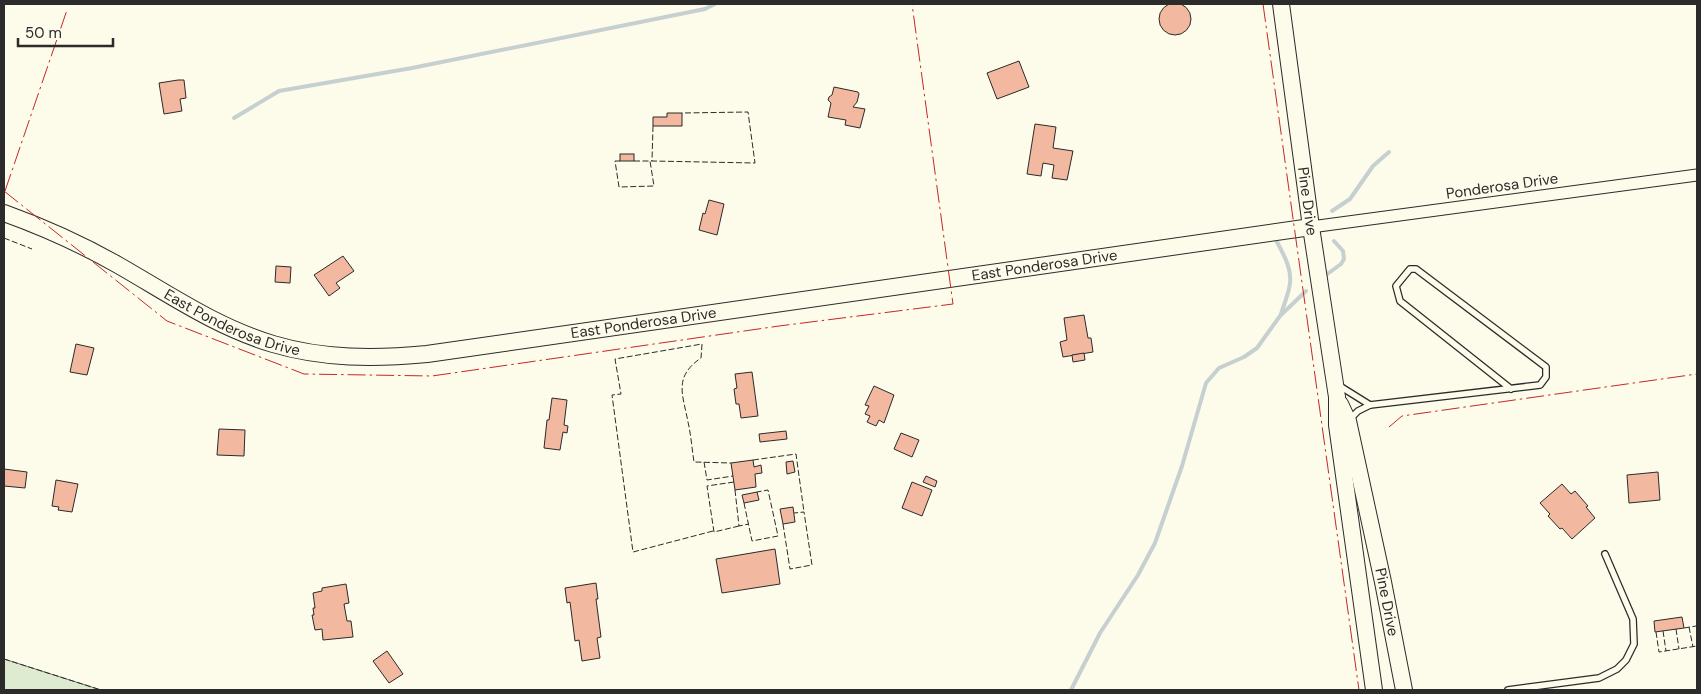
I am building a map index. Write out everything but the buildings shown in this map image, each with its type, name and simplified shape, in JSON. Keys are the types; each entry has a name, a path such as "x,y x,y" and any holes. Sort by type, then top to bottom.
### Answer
{"street":[{"name":"Pine Drive","path":"1282,4 1311,227 1336,390 1337,425 1374,690"},
{"name":"Ponderosa Drive","path":"1311,227 1697,176"},
{"name":"East Ponderosa Drive","path":"4,213 91,250 196,312 245,334 293,349 336,356 379,357 427,354 1311,227"},
{"name":"Pine Drive","path":"1336,390 1348,421 1404,690"}],"lane":[{"path":"1348,421 1358,411 1370,405 1511,388 1540,384 1546,377 1546,368 1416,269 1410,269 1396,286 1400,301 1511,388"},
{"path":"1336,390 1370,405"},
{"path":"1508,690 1600,678 1617,669 1626,660 1634,644 1633,619 1605,554"}],"green space":[{"path":"4,659 101,690 4,690"}],"waterway":[{"path":"234,118 279,91 412,68 705,9 715,4"},
{"path":"1332,211 1350,199 1373,166 1389,152"},
{"path":"1275,238 1286,260 1290,277 1289,291 1281,314"},
{"path":"1326,275 1341,264 1344,259 1343,251 1334,241"},
{"path":"1071,690 1100,633 1138,575 1155,543 1182,466 1206,383 1219,368 1244,357 1257,348 1280,316 1306,291"}],"fence":[{"path":"653,126 652,161 755,163 748,112 682,113"},
{"path":"620,161 615,161 619,187 654,186 650,161"},
{"path":"634,161 652,161"},
{"path":"4,238 32,249"},
{"path":"713,531 633,552 612,395 621,394 615,359 702,344 701,358 686,372 682,387 694,462 731,463"},
{"path":"753,460 796,454 804,512"},
{"path":"704,462 707,480 733,476"},
{"path":"734,482 707,486 714,532 739,526"},
{"path":"735,490 739,526 749,524"},
{"path":"744,503 752,541 778,536 768,490 757,492"},
{"path":"783,524 790,569 812,565 804,512 794,513"},
{"path":"1684,628 1696,626"},
{"path":"1689,627 1693,647"},
{"path":"1676,629 1679,649"},
{"path":"1663,631 1666,651"},
{"path":"1656,632 1659,652 1697,646"},
{"path":"4,659 101,690"}],"power":[{"path":"4,191 167,321 304,374 432,376 779,326 953,304 912,4"},
{"path":"1263,4 1359,690"},
{"path":"5,191 67,10"},
{"path":"1389,427 1402,416 1697,374"}]}
